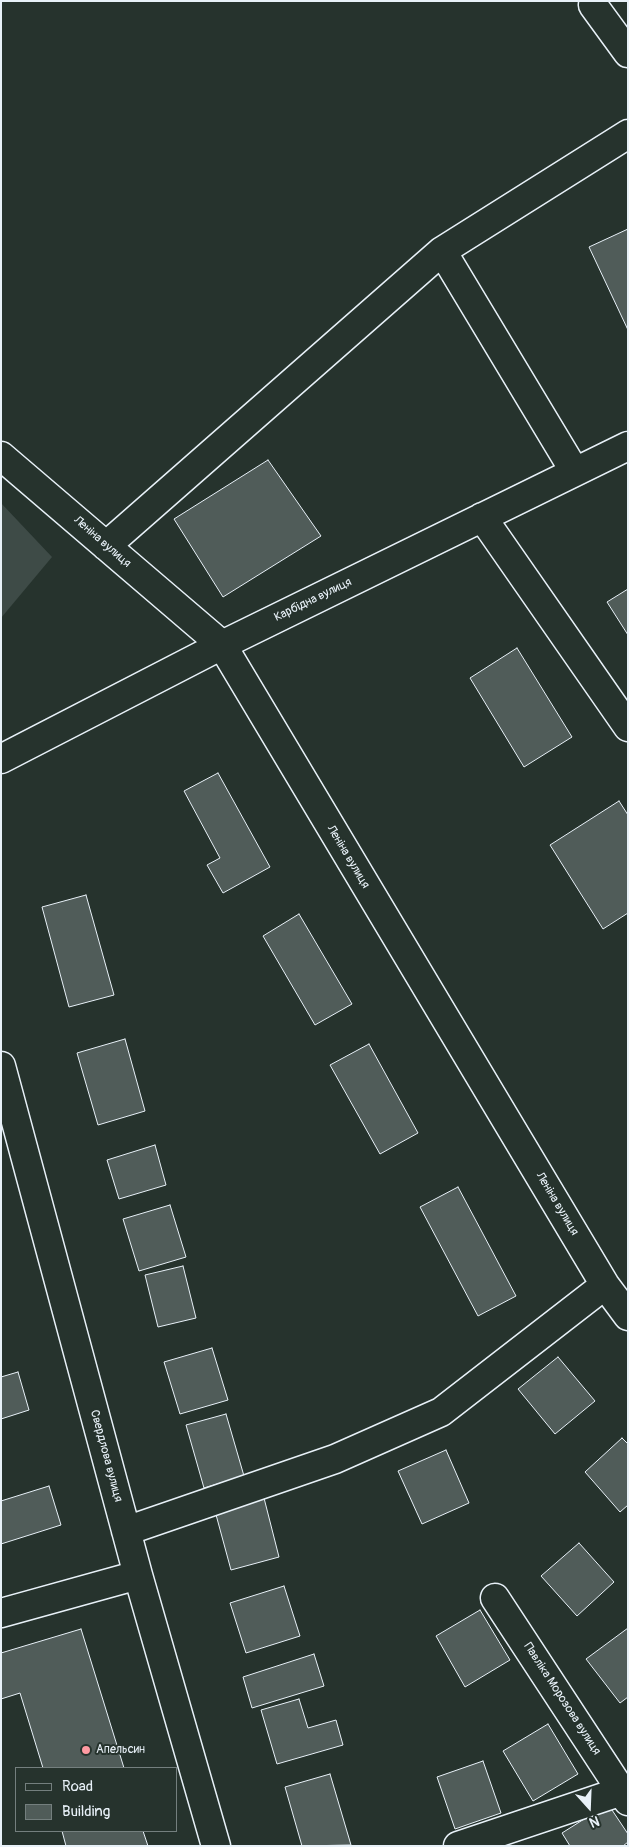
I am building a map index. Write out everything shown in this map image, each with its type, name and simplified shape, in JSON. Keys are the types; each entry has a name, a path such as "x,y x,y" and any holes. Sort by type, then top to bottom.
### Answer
{"street":[{"path":"593,5 628,54"},
{"path":"106,546 442,251 628,134"},
{"path":"442,251 575,472"},
{"name":"Карбідна вулиця","path":"1,758 222,646 628,446"},
{"name":"Леніна вулиця","path":"1,456 222,646 605,1285 628,1316"},
{"path":"482,517 628,727"},
{"name":"Свердлова вулиця","path":"1,1066 138,1575 216,1846"},
{"path":"126,1531 335,1459 441,1412 605,1285"},
{"path":"1,1613 138,1575"},
{"name":"Павліка Морозова вулиця","path":"496,1598 625,1796"},
{"path":"458,1846 625,1796"}],"shaded area":[{"path":"1,503 52,557 1,618"}],"building":[{"path":"628,229 628,330 589,247"},
{"path":"268,460 321,536 223,597 174,519"},
{"path":"628,589 628,635 607,602"},
{"path":"517,648 572,737 524,767 470,678"},
{"path":"218,773 270,867 223,893 207,865 220,858 184,791"},
{"path":"619,801 628,815 628,913 603,929 550,845"},
{"path":"86,895 114,995 69,1007 42,907"},
{"path":"299,914 352,1004 315,1025 263,936"},
{"path":"125,1039 145,1111 98,1125 77,1053"},
{"path":"369,1044 418,1133 380,1154 330,1065"},
{"path":"155,1145 166,1185 119,1199 107,1160"},
{"path":"458,1187 516,1296 478,1316 420,1207"},
{"path":"170,1205 186,1257 139,1271 123,1219"},
{"path":"183,1266 196,1318 158,1327 145,1275"},
{"path":"212,1348 228,1400 180,1414 164,1362"},
{"path":"558,1357 595,1401 555,1434 518,1389"},
{"path":"18,1372 29,1410 1,1419 1,1377"},
{"path":"226,1414 244,1476 204,1488 186,1425"},
{"path":"622,1438 628,1444 628,1505 620,1512 585,1472"},
{"path":"446,1450 469,1503 422,1524 398,1471"},
{"path":"49,1486 61,1525 1,1544 1,1501"},
{"path":"264,1498 279,1557 231,1570 215,1511"},
{"path":"579,1543 614,1582 577,1616 541,1576"},
{"path":"284,1586 300,1636 246,1653 230,1603"},
{"path":"480,1610 510,1660 465,1687 436,1636"},
{"path":"628,1628 628,1697 620,1703 586,1659"},
{"path":"81,1629 124,1767 43,1767 20,1693 1,1699 1,1653"},
{"path":"314,1654 324,1686 252,1708 243,1677"},
{"path":"299,1699 308,1728 336,1720 343,1745 277,1764 261,1710"},
{"path":"548,1724 578,1774 533,1801 503,1751"},
{"path":"483,1761 501,1813 455,1829 437,1777"},
{"path":"330,1774 351,1845 302,1846 285,1787"},
{"path":"608,1804 628,1834 628,1842 623,1846 570,1846 562,1833"},
{"path":"62,1832 143,1832 148,1846 66,1846"}],"place":[{"name":"Апельсин","path":"86,1750"}]}
